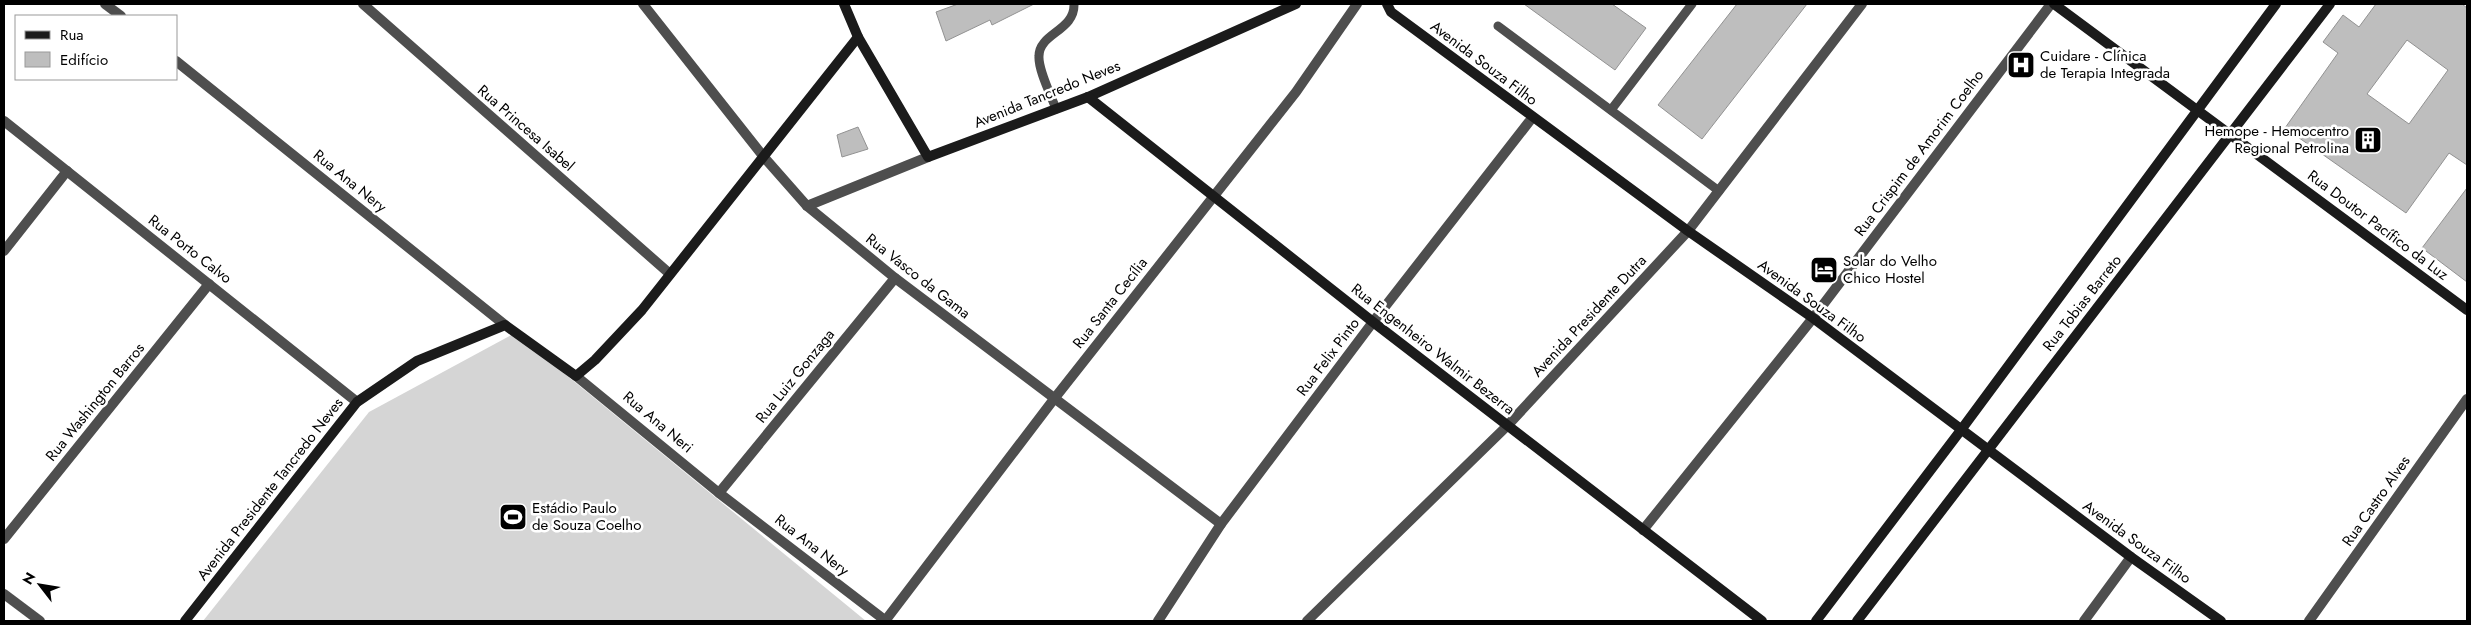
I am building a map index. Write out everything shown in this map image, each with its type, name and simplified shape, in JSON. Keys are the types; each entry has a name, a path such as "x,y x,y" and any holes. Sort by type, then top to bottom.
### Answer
{"street":[{"path":"105,4 120,15"},
{"name":"Rua Princesa Isabel","path":"363,4 670,274"},
{"name":"Rua Vasco da Gama","path":"643,4 763,156 807,206 895,278 1054,400 1221,524"},
{"path":"844,4 858,37 928,158"},
{"name":"Avenida Tancredo Neves","path":"807,206 1088,96 1296,4"},
{"name":"Rua Santa Cecília","path":"886,621 1054,400 1296,92 1357,4"},
{"name":"Avenida Souza Filho","path":"1387,4 1391,12 1532,118 1688,231 1813,318 2131,557 2221,621"},
{"name":"Avenida Presidente Dutra","path":"1307,621 1507,426 1688,231 1862,4"},
{"name":"Rua Doutor Pacífico da Luz","path":"2053,4 2196,110 2232,134 2467,310"},
{"name":"Rua Crispim de Amorim Coelho","path":"1643,530 1813,318 2053,4"},
{"name":"Rua Tobias Barreto","path":"1816,621 1961,430 2276,4"},
{"name":"Rua Tobias Barreto","path":"1857,621 2330,4"},
{"path":"505,325 576,376 595,360 642,310 858,37"},
{"name":"Rua Ana Nery","path":"178,63 505,325"},
{"name":"Rua Engenheiro Walmir Bezerra","path":"1088,96 1373,322 1762,621"},
{"name":"Rua Felix Pinto","path":"1158,621 1221,524 1373,322 1532,118"},
{"name":"Rua Porto Calvo","path":"4,121 357,402"},
{"path":"4,251 67,171"},
{"name":"Rua Luiz Gonzaga","path":"719,493 895,278"},
{"name":"Rua Washington Barros","path":"4,539 209,284"},
{"name":"Avenida Presidente Tancredo Neves","path":"185,621 357,402 416,361 505,325"},
{"name":"Rua Ana Neri","path":"576,376 719,493"},
{"name":"Rua Castro Alves","path":"2309,621 2467,399"},
{"name":"Rua Ana Nery","path":"719,493 886,621"},
{"path":"2084,621 2131,557"},
{"path":"4,594 40,621"}],"lane":[{"path":"1056,108 1039,56 1042,46 1072,19 1074,4"},
{"path":"1611,110 1692,4"},
{"path":"1498,26 1719,191"}],"shaded area":[{"name":"Estádio Paulo de Souza Coelho","path":"515,333 866,621 203,621 369,412"}],"building":[{"path":"958,4 1034,4 992,25 990,20 946,41 936,12"},
{"path":"1524,4 1612,4 1646,28 1615,70"},
{"path":"1737,4 1807,4 1702,139 1658,105"},
{"path":"2376,4 2462,4 2467,8 2467,165 2449,153 2406,213 2285,128 2338,53 2323,42 2343,15 2359,27","holes":["2407,40 2448,70 2409,124 2367,94"]},
{"path":"858,127 868,149 842,157 837,135"},
{"path":"2467,188 2467,282 2422,248"}],"place":[{"name":"Cuidare - Clínica de Terapia Integrada","path":"2021,65"},
{"name":"Hemope - Hemocentro Regional Petrolina","path":"2368,140"},
{"name":"Solar do Velho Chico Hostel","path":"1824,270"},
{"name":"Estádio Paulo de Souza Coelho","path":"513,517"}]}
